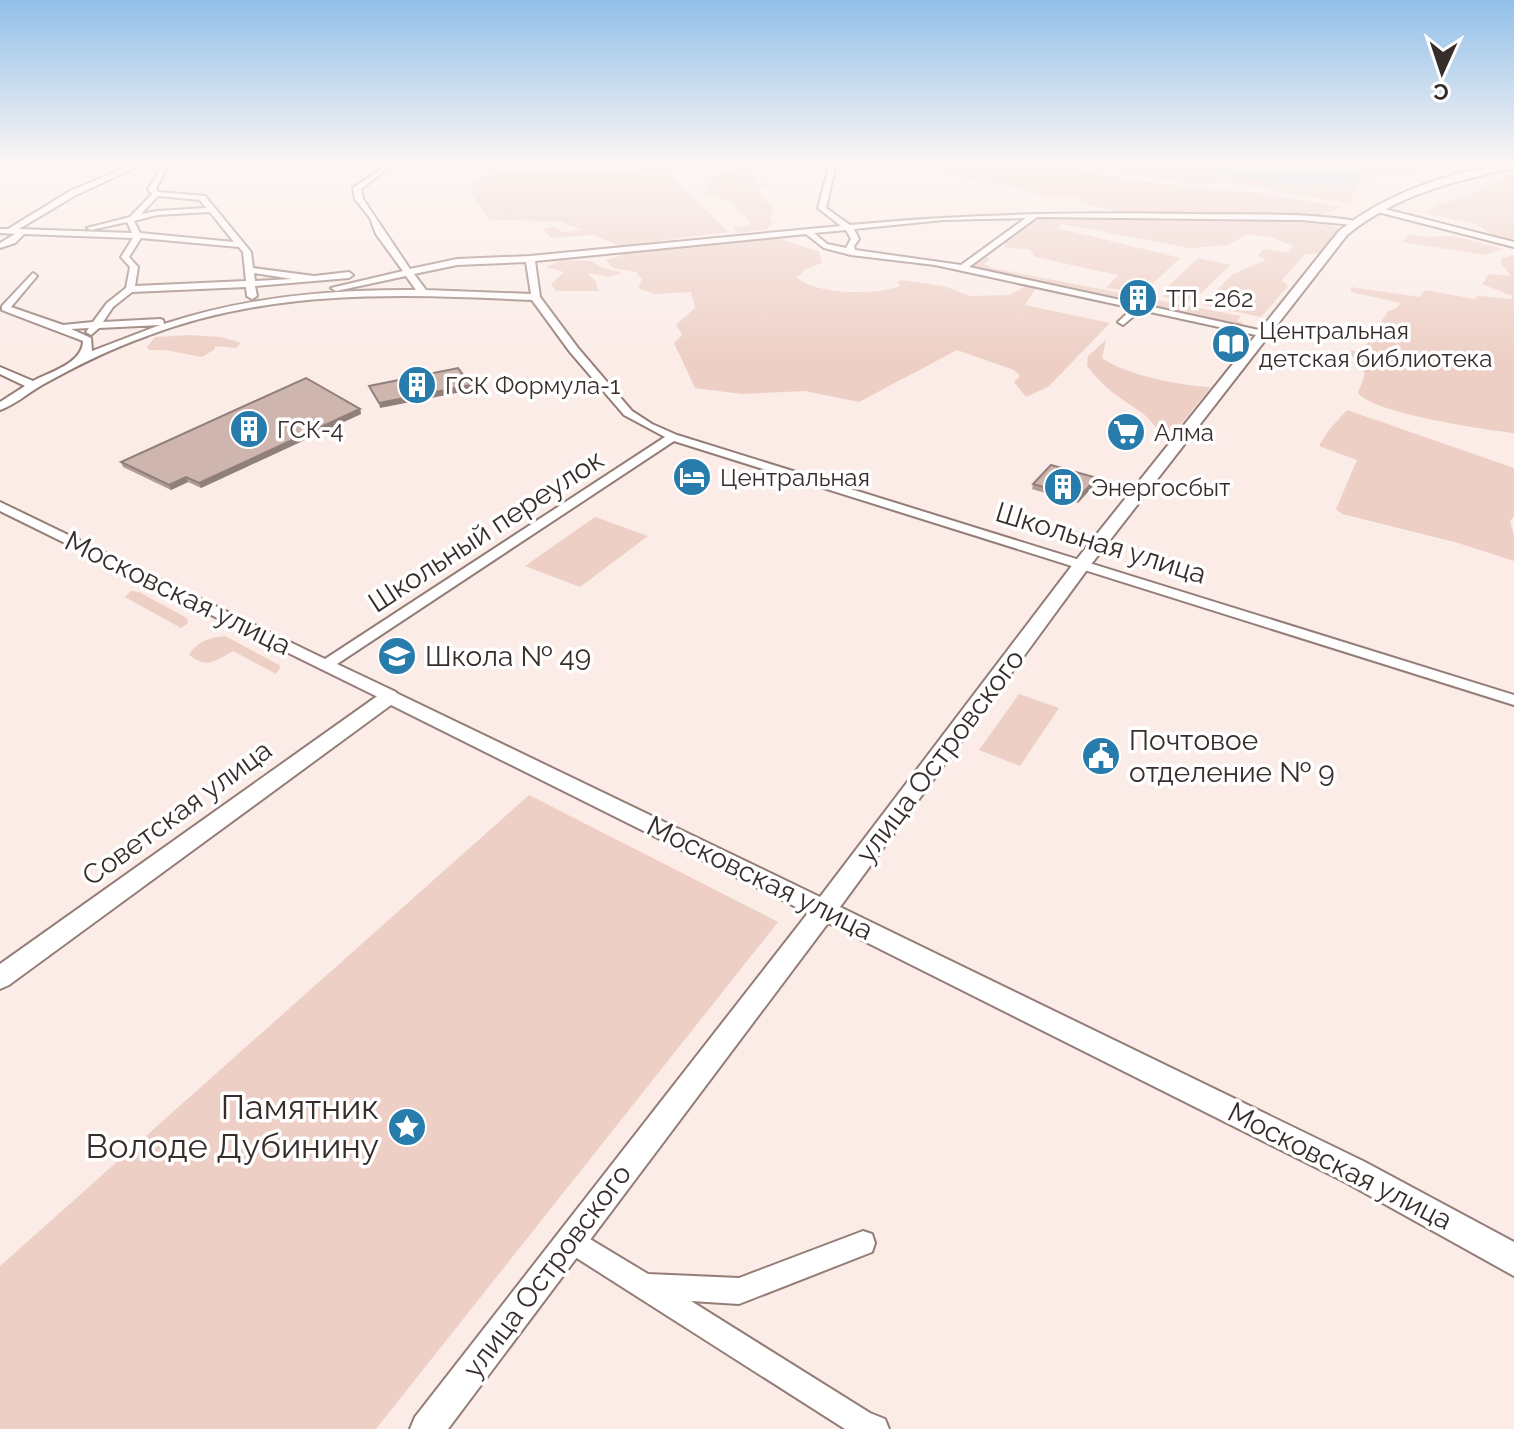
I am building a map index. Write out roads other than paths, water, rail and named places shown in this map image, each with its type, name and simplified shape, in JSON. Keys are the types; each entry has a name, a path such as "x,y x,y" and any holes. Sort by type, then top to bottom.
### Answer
{"main road":[{"name":"улица Островского","path":"427,1429 824,911 1083,563 1348,230"},
{"name":"Московская улица","path":"390,696 1355,1172 1514,1260"},
{"name":"Советская улица","path":"0,978 390,696"}],"street":[{"path":"59,234 79,230"},
{"path":"135,230 138,236"},
{"path":"227,230 247,252 252,305"},
{"path":"378,230 424,294"},
{"path":"457,262 530,259 832,230"},
{"path":"851,230 855,239 850,246 851,252"},
{"path":"962,268 1014,230"},
{"path":"1456,230 1514,245"},
{"path":"5,231 138,236 240,245"},
{"path":"0,246 22,232"},
{"path":"809,233 824,246 851,252 904,257 962,268 1265,334"},
{"path":"130,289 134,267 125,257 138,236"},
{"path":"0,407 32,385 121,340 185,321 307,296 408,270 500,256 568,254"},
{"path":"307,296 424,294 535,297 537,287 531,273 530,259"},
{"path":"251,270 314,279"},
{"path":"300,277 394,273"},
{"path":"82,359 94,326 110,305 130,289 252,286 353,274"},
{"path":"33,276 2,308 25,318 62,326 185,321"},
{"name":"Школьная улица","path":"535,297 574,350 628,413 673,437 1514,700"},
{"path":"1123,322 1139,307"},
{"path":"62,326 88,340 121,340"},
{"path":"0,370 32,385"},
{"name":"Школьный переулок","path":"326,665 673,437"},
{"name":"Московская улица","path":"0,506 390,696"},
{"path":"570,1239 862,1424 875,1429"},
{"path":"645,1286 739,1291 863,1243"}],"place":[{"name":"ТП -262","path":"1138,298"},
{"name":"Центральная детская библиотека","path":"1231,344"},
{"name":"ГСК Формула-1","path":"417,385"},
{"name":"ГСК-4","path":"249,429"},
{"name":"Алма","path":"1126,432"},
{"name":"Центральная","path":"692,477"},
{"name":"Энергосбыт","path":"1063,487"},
{"name":"Школа № 49","path":"397,656"},
{"name":"Почтовое отделение № 9","path":"1101,756"},
{"name":"Памятник Володе Дубинину","path":"407,1127"}]}
